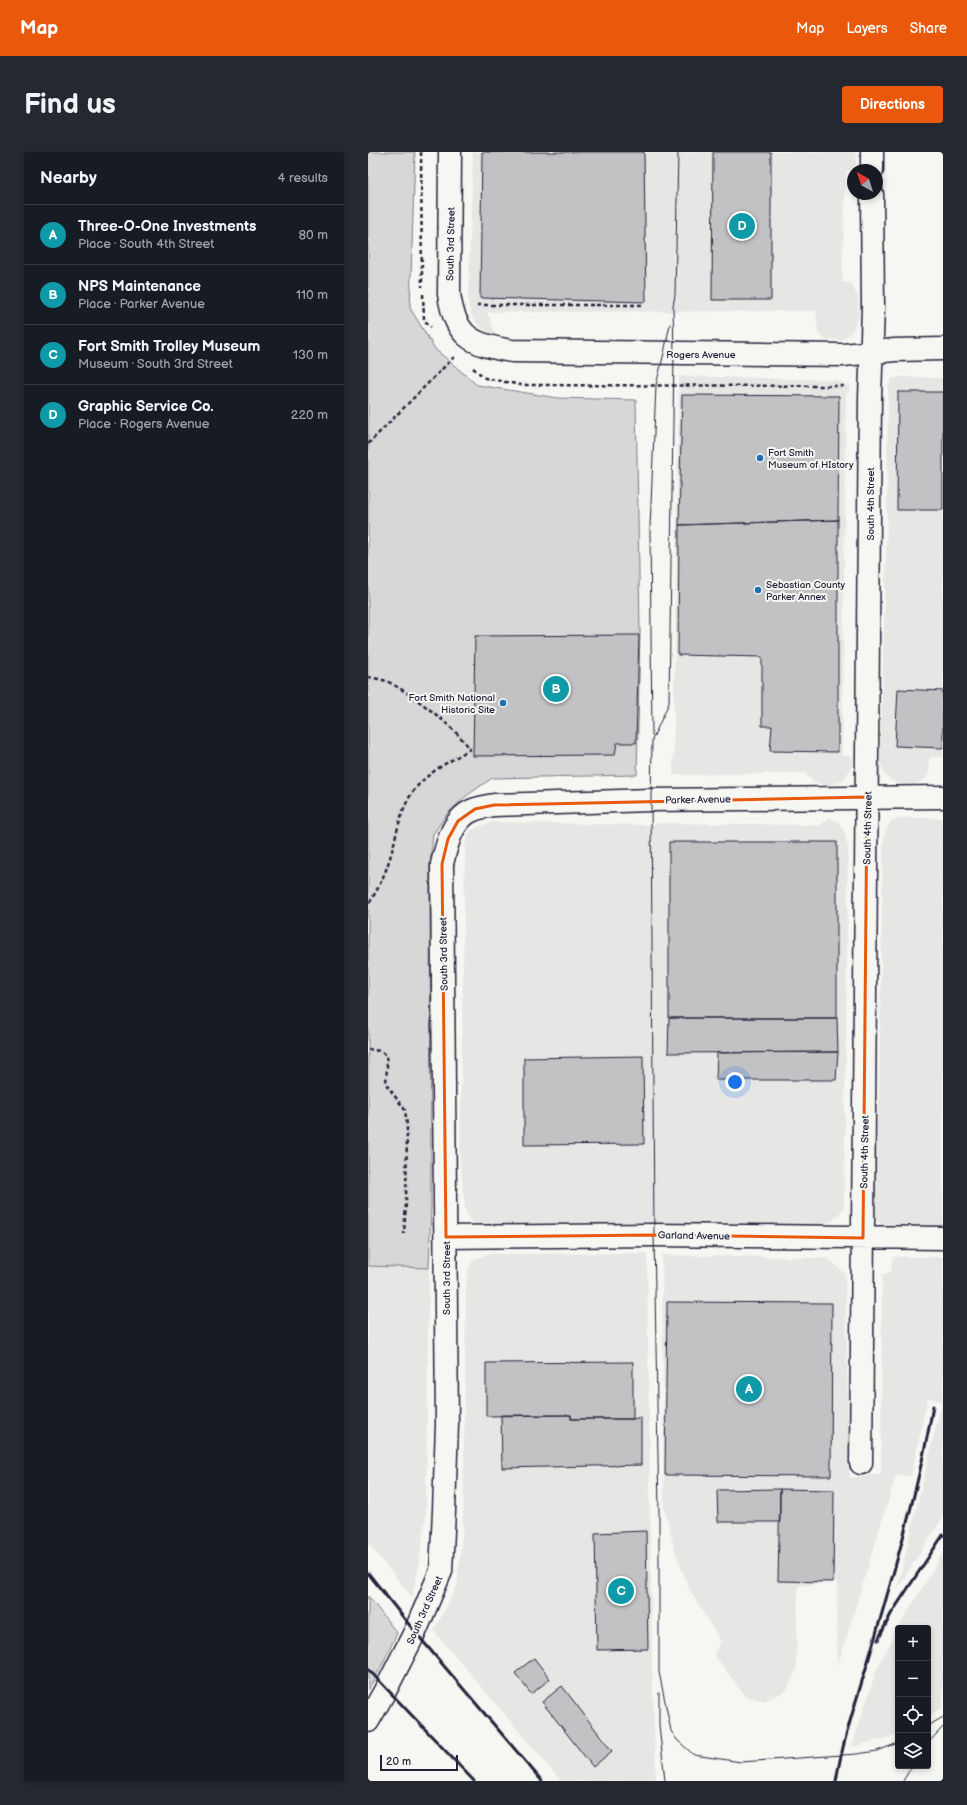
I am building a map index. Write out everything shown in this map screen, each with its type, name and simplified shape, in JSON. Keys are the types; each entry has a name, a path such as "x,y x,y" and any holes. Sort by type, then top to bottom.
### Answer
{"street":[{"name":"South 3rd Street","path":"450,152 449,294 452,311 463,333"},
{"path":"872,152 872,164"},
{"name":"South 4th Street","path":"861,1463 871,352 874,307 872,200"},
{"name":"Rogers Avenue","path":"463,333 474,341 488,347 512,351 843,355 871,352 943,349"},
{"name":"Parker Avenue","path":"458,821 475,809 494,805 650,800 943,797"},
{"name":"South 3rd Street","path":"368,1721 415,1632 441,1571 447,1424 442,864 448,839 458,821"},
{"name":"Garland Avenue","path":"446,1237 654,1235 943,1238"}],"path":[{"path":"424,320 452,311 480,305 644,305"},
{"path":"368,444 422,392 457,355"},
{"path":"368,677 385,681 402,690 453,728 463,738 470,749 431,773 415,789 406,804 390,861 383,878 368,905"},
{"path":"368,1049 380,1051 386,1055 386,1084 405,1110 407,1125 404,1234"}],"highlighted area":[{"path":"867,797 863,1238 654,1235 446,1237 442,864 448,839 458,821 475,809 494,805"}],"shaded area":[{"name":"Fort Smith National Historic Site","path":"368,152 415,152 410,308 435,349 477,385 558,398 636,400 640,630 637,775 492,778 465,797 447,814 433,834 430,866 431,1206 429,1268 368,1266"},
{"path":"473,152 856,152 856,164 847,164 846,171 842,282 851,283 858,297 859,317 851,333 842,340 824,339 818,332 816,311 487,312 497,339 479,326 471,315 468,301"},
{"path":"679,376 835,380 849,386 849,391 846,395 842,756 850,756 853,759 852,766 844,780 826,786 812,781 805,773 673,775"},
{"path":"892,378 943,378 943,757 929,757 929,773 925,780 913,785 897,784 885,775 880,762 887,517 888,387"},
{"path":"829,817 838,822 844,831 848,848 844,1205 841,1212 831,1222 823,1225 661,1223 645,1227 475,1225 470,1222 465,1209 460,1157 465,846 469,832 480,826 494,822 644,825 662,823 821,825"},
{"path":"904,818 943,818 943,1227 902,1227 881,1224 874,1218 871,1207 879,1096 883,850 885,832 891,821"},
{"path":"647,1253 652,1663 656,1781 561,1781 434,1631 457,1586 463,1527 466,1290 468,1270 473,1260 487,1254"},
{"path":"662,1255 828,1258 845,1274 850,1478 881,1474 882,1274 891,1272 893,1257 943,1257 943,1517 897,1589 942,1402 928,1397 911,1476 896,1475 837,1668 837,1582 798,1586 796,1670 787,1690 764,1701 745,1696 714,1654 721,1642 689,1589 675,1551 664,1507"},
{"path":"368,1266 429,1268 426,1513 418,1571 412,1597 368,1543"},
{"path":"943,1553 943,1707 931,1714 931,1625 900,1625"},
{"path":"368,1596 397,1633 368,1690"},
{"path":"895,1635 895,1736 852,1747 877,1668"}],"building":[{"path":"482,152 644,152 646,302 480,298"},
{"path":"713,152 771,152 771,300 712,300"},
{"path":"898,392 943,392 943,510 897,510"},
{"name":"Fort Smith Museum of HIstory","path":"682,395 839,396 838,520 679,525"},
{"name":"Sebastian County Parker Annex","path":"838,520 838,752 770,751 772,726 762,726 762,657 678,655 679,525"},
{"path":"639,635 636,743 617,743 615,755 473,756 475,636"},
{"path":"898,689 943,691 943,748 895,746"},
{"path":"669,842 837,842 837,1018 669,1018"},
{"path":"669,1018 837,1018 838,1052 668,1053"},
{"path":"838,1052 836,1080 716,1080 717,1053"},
{"path":"643,1056 644,1144 524,1145 524,1058"},
{"path":"667,1302 832,1303 831,1476 665,1475"},
{"path":"633,1362 633,1419 571,1419 571,1415 486,1416 486,1363"},
{"path":"501,1415 571,1415 571,1419 633,1419 641,1417 641,1465 502,1468"},
{"path":"780,1489 780,1522 718,1522 717,1490"},
{"path":"780,1489 834,1490 833,1582 778,1581"},
{"path":"646,1531 648,1649 597,1650 595,1533"},
{"path":"534,1658 550,1679 531,1694 515,1673"},
{"path":"562,1686 612,1751 593,1767 542,1702"}],"tram line":[{"path":"678,152 675,295 673,306 674,353 669,703 652,740 651,800 654,1235 659,1513 659,1672 671,1731 677,1740 694,1755 741,1762 857,1754 877,1751 895,1744"},
{"path":"652,736 650,528 656,385 670,324"},
{"path":"659,1693 659,1725 665,1781"},
{"path":"931,1724 943,1717"},
{"path":"931,1740 943,1727"},
{"path":"903,1781 910,1769"}],"railway":[{"path":"836,1781 846,1734 904,1533 920,1470 933,1406"},
{"path":"878,1640 891,1614 943,1535"},
{"path":"368,1573 415,1632 542,1781"},
{"path":"368,1669 474,1781"}],"place":[{"name":"Graphic Service Co.","path":"742,226"},
{"name":"Fort Smith Museum of HIstory","path":"760,458"},
{"name":"Sebastian County Parker Annex","path":"758,590"},
{"name":"NPS Maintenance","path":"556,689"},
{"name":"Fort Smith National Historic Site","path":"503,703"},
{"name":"Three-O-One Investments","path":"749,1389"},
{"name":"Fort Smith Trolley Museum","path":"621,1591"}]}
